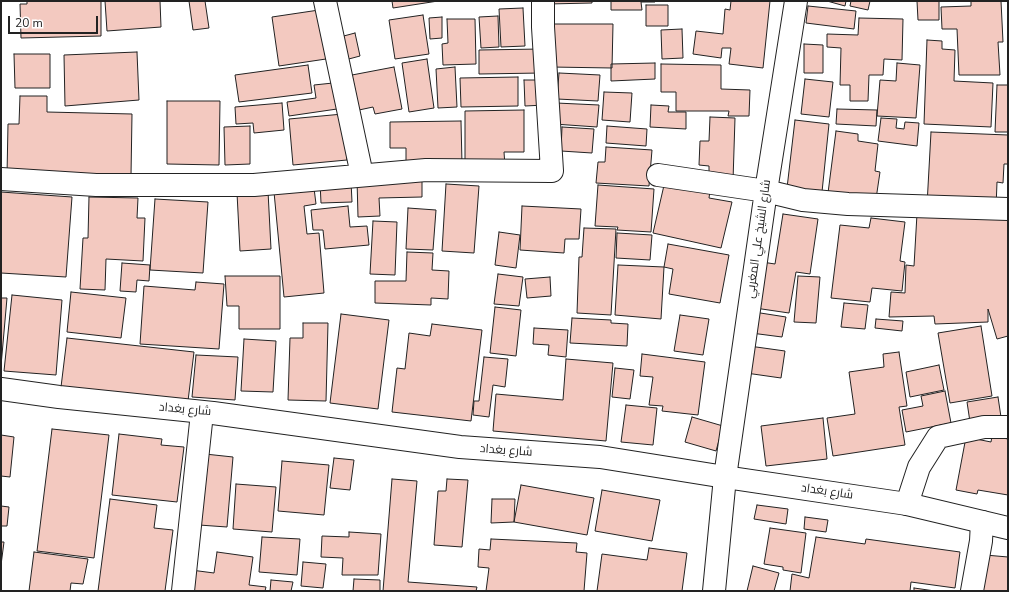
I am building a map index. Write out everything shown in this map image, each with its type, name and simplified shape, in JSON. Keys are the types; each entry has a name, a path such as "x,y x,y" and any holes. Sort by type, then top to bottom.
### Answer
{"street":[{"path":"325,1 362,175"},
{"path":"1,179 96,185 246,186 426,170 552,171 543,27 543,1"},
{"name":"شارع الشيخ علي المغربي","path":"714,591 725,477 766,191 796,1"},
{"path":"658,175 766,191 803,200 848,204 1008,209"},
{"name":"شارع بغداد","path":"1,390 213,413 460,447 600,457 907,504 1008,528"},
{"path":"184,591 202,413"},
{"path":"907,504 919,467 938,438 984,427 1008,427"},
{"path":"972,591 981,541 982,522"}],"building":[{"path":"27,1 101,1 101,36 21,38 20,4 27,4"},
{"path":"105,1 160,1 161,27 107,31"},
{"path":"189,1 205,1 209,28 193,30"},
{"path":"392,1 438,1 393,8"},
{"path":"547,1 592,1 592,3 548,4"},
{"path":"611,1 655,2 641,2 642,10 611,10"},
{"path":"731,1 770,1 763,68 729,64 731,48 722,48 721,58 693,54 696,31 723,34 725,9 730,10"},
{"path":"827,1 846,1 845,6"},
{"path":"851,1 870,1 868,10 850,6"},
{"path":"917,1 939,1 939,20 918,20"},
{"path":"971,1 1001,1 1003,42 998,42 1000,75 959,75 957,29 942,29 941,7 971,6"},
{"path":"646,5 668,5 668,26 646,26"},
{"path":"808,6 856,11 854,29 806,23"},
{"path":"523,8 525,46 501,47 499,9"},
{"path":"319,10 326,59 279,66 272,17"},
{"path":"423,15 429,54 395,59 389,20"},
{"path":"498,16 499,47 481,48 479,17"},
{"path":"442,17 442,38 430,39 429,18"},
{"path":"859,18 903,19 902,60 884,59 883,75 869,75 868,101 850,101 850,85 840,85 841,48 827,47 827,34 858,35"},
{"path":"447,19 475,19 476,64 443,65 442,44 448,43"},
{"path":"553,24 613,24 612,68 551,67"},
{"path":"682,29 683,58 662,59 661,30"},
{"path":"355,33 360,56 345,60 340,37"},
{"path":"927,40 942,41 942,49 955,50 954,81 993,83 991,127 924,124"},
{"path":"804,44 823,45 823,73 804,73"},
{"path":"541,49 541,73 479,74 479,50"},
{"path":"137,52 139,100 65,106 64,55"},
{"path":"14,54 50,54 50,88 15,88"},
{"path":"427,59 434,108 409,112 402,63"},
{"path":"655,63 655,79 611,81 611,64"},
{"path":"897,63 920,65 916,118 877,116 880,80 896,81"},
{"path":"661,64 721,65 721,89 750,90 749,116 728,116 729,111 676,111 676,92 661,92"},
{"path":"308,65 312,93 239,102 235,75"},
{"path":"394,67 402,109 375,114 373,107 359,110 352,75"},
{"path":"455,67 457,107 438,108 436,69"},
{"path":"559,73 600,75 598,101 557,99"},
{"path":"518,77 518,106 461,107 460,78"},
{"path":"805,79 833,82 829,117 801,114"},
{"path":"524,80 544,80 545,105 525,106"},
{"path":"333,83 337,109 289,116 287,102 316,98 314,85"},
{"path":"997,85 1008,85 1008,132 995,132"},
{"path":"604,92 632,93 630,122 602,120"},
{"path":"20,96 47,96 47,112 132,114 131,176 7,175 8,124 19,124"},
{"path":"167,101 220,101 219,165 167,164"},
{"path":"282,103 284,130 254,133 253,123 236,124 235,107"},
{"path":"556,103 599,105 597,127 554,124"},
{"path":"651,105 669,106 668,112 686,112 686,129 650,127"},
{"path":"837,109 877,110 876,126 836,124"},
{"path":"524,110 524,152 504,152 505,166 465,166 465,111"},
{"path":"343,114 347,160 293,165 289,119"},
{"path":"710,117 735,118 733,181 709,180 709,166 699,165 700,141 709,141"},
{"path":"881,118 897,119 896,128 904,129 905,122 919,123 917,146 878,141"},
{"path":"795,120 829,124 822,192 787,188"},
{"path":"461,121 462,164 406,165 406,148 390,148 390,122"},
{"path":"250,126 250,164 225,165 224,127"},
{"path":"607,126 647,129 646,146 606,143"},
{"path":"562,127 594,129 592,153 561,151"},
{"path":"836,131 858,134 858,141 878,144 875,171 880,172 876,199 828,193"},
{"path":"931,132 1008,135 1008,164 1004,164 1003,183 997,182 996,208 927,205"},
{"path":"606,147 652,150 649,186 596,183 598,162 605,162"},
{"path":"422,177 422,197 379,198 380,216 358,217 357,179"},
{"path":"351,181 352,202 321,203 320,182"},
{"path":"665,181 710,191 709,198 732,202 721,248 653,233"},
{"path":"446,184 479,186 474,253 442,251"},
{"path":"598,185 654,189 651,232 617,230 618,227 595,226"},
{"path":"314,188 316,204 304,206 307,234 319,233 324,293 284,297 274,192"},
{"path":"268,191 271,249 240,251 237,193"},
{"path":"1,192 72,197 66,277 1,273"},
{"path":"89,197 138,198 137,218 145,218 143,261 106,259 105,290 80,289 83,238 88,238"},
{"path":"155,199 208,202 203,273 150,270"},
{"path":"348,206 350,227 367,226 369,245 325,249 323,230 313,230 311,210"},
{"path":"522,206 581,209 579,239 565,239 564,253 520,250"},
{"path":"408,208 436,210 433,250 406,249"},
{"path":"783,214 818,219 810,274 796,272 789,313 755,308 762,262 775,264"},
{"path":"917,214 1008,219 1008,336 997,339 988,309 988,322 935,324 934,316 889,317 891,292 905,293 906,265 914,266"},
{"path":"871,218 905,222 900,261 905,262 902,291 872,288 870,302 831,298 840,225 869,228"},
{"path":"373,221 397,222 395,275 370,274"},
{"path":"584,228 616,229 611,315 577,313 579,257 582,257"},
{"path":"499,232 520,235 516,268 495,265"},
{"path":"617,233 652,235 650,260 616,258"},
{"path":"668,244 729,255 720,303 669,294 673,269 664,267"},
{"path":"407,252 433,253 432,270 449,271 448,299 431,298 431,305 375,303 375,281 406,281"},
{"path":"122,263 150,265 149,281 137,280 136,292 120,291"},
{"path":"618,265 664,267 661,319 615,315"},
{"path":"498,274 523,277 519,306 494,304"},
{"path":"225,276 280,276 280,329 239,329 239,306 227,306"},
{"path":"798,276 820,277 816,323 794,322"},
{"path":"550,277 551,296 527,298 525,279"},
{"path":"196,282 224,284 219,349 140,344 144,286 195,290"},
{"path":"71,292 126,298 121,338 67,332"},
{"path":"12,295 62,300 56,375 4,371"},
{"path":"1,298 7,298 1,366"},
{"path":"844,303 868,305 865,329 841,327"},
{"path":"495,307 521,310 516,356 490,353"},
{"path":"754,312 786,317 782,337 751,333"},
{"path":"341,314 389,320 378,409 330,403"},
{"path":"680,315 709,319 703,355 674,351"},
{"path":"572,318 611,320 611,323 628,324 627,346 570,343"},
{"path":"876,319 903,321 902,331 875,328"},
{"path":"303,323 328,323 326,401 288,400 290,338 303,338"},
{"path":"432,324 482,330 471,421 392,412 397,368 405,369 409,333 430,336"},
{"path":"981,326 992,396 950,403 938,333"},
{"path":"534,328 568,330 566,357 548,355 549,345 533,344"},
{"path":"67,338 194,352 188,401 61,387"},
{"path":"244,339 276,341 273,392 241,391"},
{"path":"749,346 785,351 781,378 746,373"},
{"path":"899,352 907,406 899,407 905,445 833,456 827,418 855,414 849,372 884,367 883,354"},
{"path":"642,354 705,362 698,415 662,411 663,406 649,405 653,377 640,376"},
{"path":"196,355 238,357 235,400 192,397"},
{"path":"484,357 508,359 505,387 493,385 489,417 473,415 474,401 479,401"},
{"path":"566,359 613,363 606,441 493,431 496,394 563,400"},
{"path":"939,365 944,390 910,397 906,372"},
{"path":"615,368 634,370 630,399 612,397"},
{"path":"945,391 951,423 906,432 902,410 923,406 921,396"},
{"path":"998,397 1001,417 970,422 967,402"},
{"path":"626,405 657,408 653,445 621,442"},
{"path":"692,417 723,426 716,451 685,442"},
{"path":"823,418 827,459 766,466 761,426"},
{"path":"52,429 109,435 94,558 37,551"},
{"path":"119,434 162,439 161,445 184,447 177,502 112,495"},
{"path":"1,435 14,437 10,477 1,476"},
{"path":"992,436 1008,439 1008,495 978,490 977,494 956,490 966,437 991,442"},
{"path":"205,454 233,457 227,527 199,525"},
{"path":"334,458 354,460 350,490 330,488"},
{"path":"282,461 329,465 324,515 278,511"},
{"path":"392,479 417,481 408,582 477,587 476,591 383,591"},
{"path":"447,479 468,480 462,547 434,545 438,491 446,491"},
{"path":"236,484 276,487 272,532 233,529"},
{"path":"521,485 594,498 587,535 514,522"},
{"path":"602,490 660,500 652,541 595,531"},
{"path":"110,499 157,505 154,528 173,530 165,591 98,591"},
{"path":"492,499 515,499 514,522 491,523"},
{"path":"757,505 788,509 786,524 754,519"},
{"path":"1,506 9,507 7,526 1,526"},
{"path":"805,517 828,520 826,532 804,529"},
{"path":"770,528 806,533 801,573 783,570 783,567 764,564"},
{"path":"349,532 381,534 378,575 342,575 343,558 321,557 322,536 349,537"},
{"path":"262,537 300,539 297,575 259,572"},
{"path":"816,537 865,544 866,539 960,552 955,588 911,582 910,591 790,591 792,574 809,578"},
{"path":"491,539 577,543 576,552 587,553 584,591 486,591 489,568 478,567 479,549 490,550"},
{"path":"1,542 4,542 1,565"},
{"path":"649,548 687,553 682,591 597,591 602,554 647,560"},
{"path":"34,552 88,559 83,584 71,583 70,591 29,591"},
{"path":"217,552 253,557 249,585 266,587 265,591 188,591 191,570 214,573"},
{"path":"985,555 1008,557 1008,591 982,591"},
{"path":"303,562 326,564 323,588 301,586"},
{"path":"753,566 779,573 774,591 747,591"},
{"path":"354,579 380,580 380,591 353,591"},
{"path":"271,580 293,582 291,591 270,591"},
{"path":"914,588 935,591 914,591"}]}
